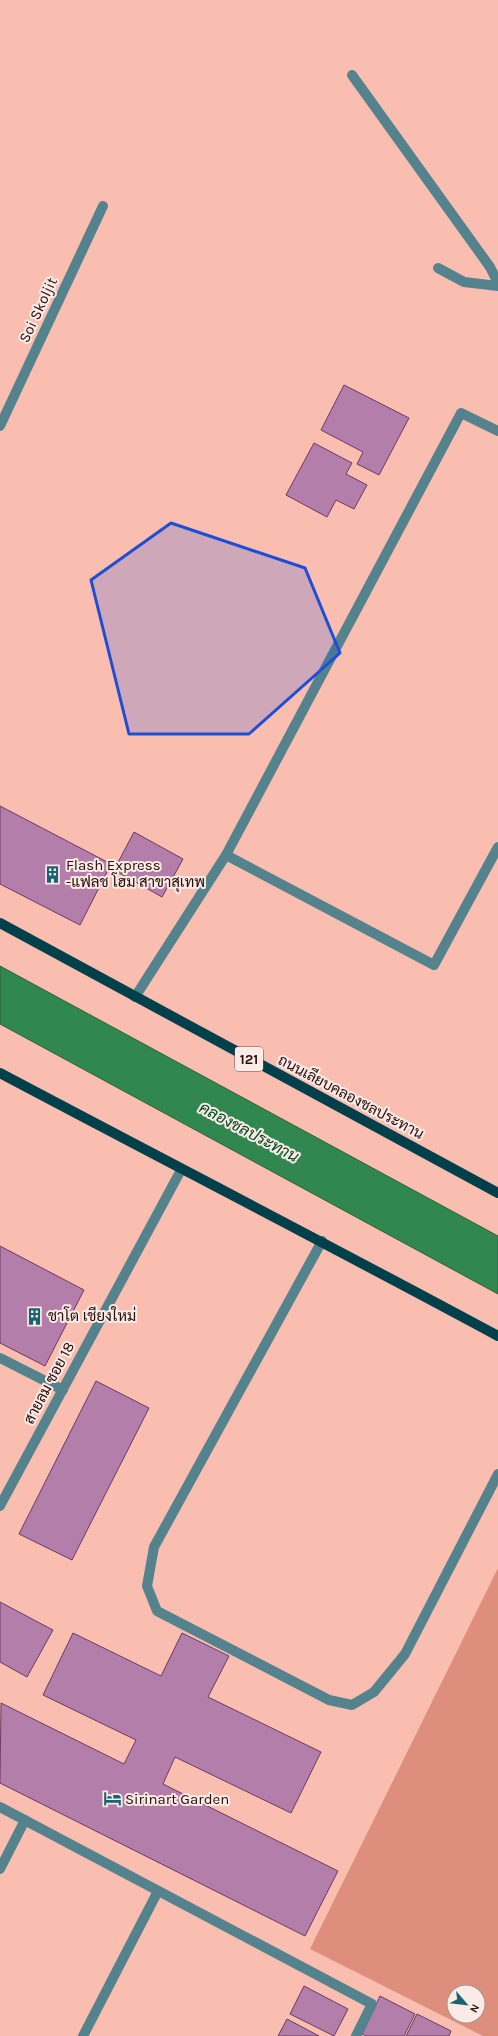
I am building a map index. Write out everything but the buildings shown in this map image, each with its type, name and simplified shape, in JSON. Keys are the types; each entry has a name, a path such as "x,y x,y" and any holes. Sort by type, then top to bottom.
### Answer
{"main road":[{"name":"ถนนเลียบคลองชลประทาน","path":"0,923 498,1194"},
{"path":"0,1074 181,1170 322,1242 498,1336"}],"street":[{"path":"352,74 490,266 498,282"},
{"name":"Soi Skoljit","path":"0,426 103,206"},
{"path":"438,268 464,282 498,286"},
{"path":"135,997 226,855 461,413 498,431"},
{"path":"226,855 434,965 498,847"},
{"name":"สายลม ซอย 18","path":"0,1506 181,1170"},
{"path":"322,1242 154,1547 147,1586 157,1611 329,1700 352,1705 374,1692 405,1654 498,1474"},
{"path":"0,1358 62,1390"},
{"path":"0,1807 372,2004 356,2036"},
{"path":"0,1869 25,1820"},
{"path":"84,2036 158,1891"}],"highlighted area":[{"path":"171,523 305,568 340,653 249,734 129,734 91,580"}],"shaded area":[{"path":"498,1568 498,2036 483,2036 459,2024 486,2024 486,1984 446,1984 446,2017 310,1949"}],"water":[{"name":"คลองชลประทาน","path":"0,966 498,1236 498,1294 0,1024"}],"place":[{"name":"Flash Express -แฟลช โฮม สาขาสุเทพ","path":"53,874"},
{"name":"ชาโต เชียงใหม่","path":"35,1316"},
{"name":"Sirinart Garden","path":"112,1799"}]}
